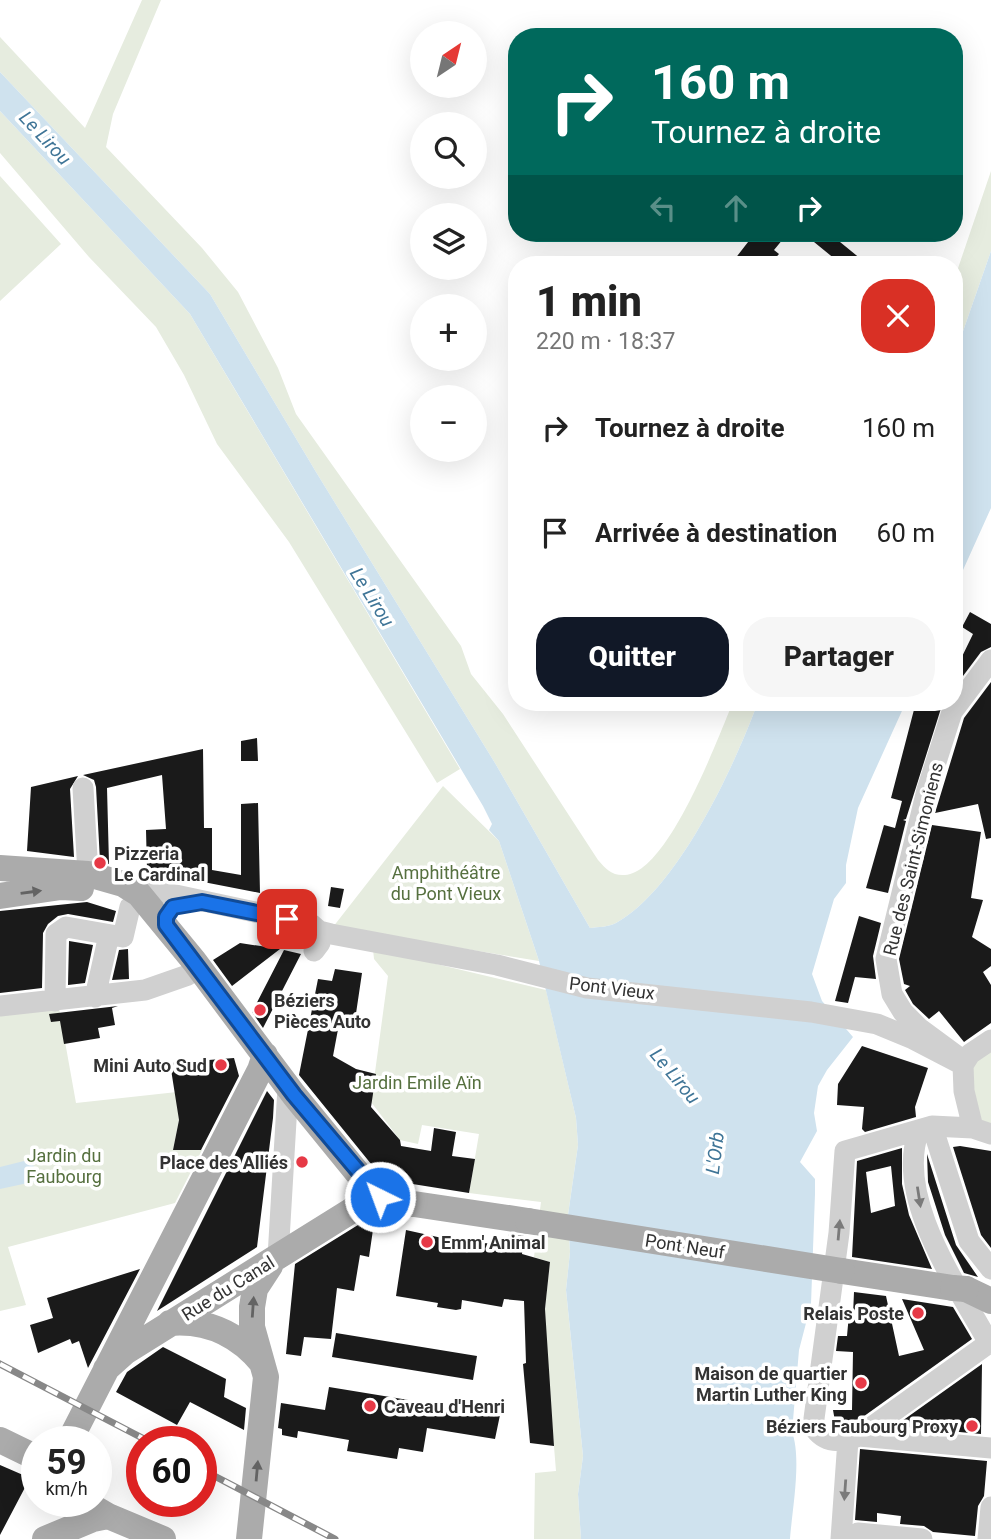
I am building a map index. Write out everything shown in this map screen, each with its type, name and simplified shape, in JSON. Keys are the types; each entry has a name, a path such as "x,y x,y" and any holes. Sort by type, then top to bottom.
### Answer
{"main road":[{"path":"0,868 88,874 127,895 188,975 288,1087 369,1186 392,1204"},
{"path":"0,896 73,887 127,895 139,894 166,925 254,1050"},
{"path":"75,1426 251,1088 250,1057 254,1050"},
{"name":"Pont Neuf","path":"392,1204 528,1221 970,1289 991,1301"},
{"name":"Rue du Canal","path":"142,1301 144,1314 150,1322 160,1325 173,1323 354,1209 392,1204"},
{"path":"249,1539 266,1377 252,1327 251,1307 262,1274 278,1257"},
{"path":"106,1368 125,1352 173,1323 197,1322 220,1330 251,1350 263,1365"},
{"path":"0,1428 21,1436"},
{"path":"0,1440 21,1450"},
{"path":"46,1539 62,1517"},
{"path":"46,1539 93,1519 108,1517 163,1539"}],"street":[{"name":"Rue des Saint-Simoniens","path":"963,698 991,660"},
{"name":"Rue des Saint-Simoniens","path":"954,711 927,790 886,959 892,994 903,1012 963,1065"},
{"path":"83,788 88,874"},
{"path":"55,1001 56,934 66,927 123,937 127,895"},
{"name":"Pont Vieux","path":"127,895 202,902 311,924 317,941 349,938 498,965 587,988 784,1009 877,1024 963,1065"},
{"path":"166,925 166,917 173,907 202,902"},
{"path":"96,996 109,935"},
{"path":"0,1006 145,990 188,975"},
{"path":"991,1040 970,1054 963,1065 964,1091 982,1131 926,1128 850,1147 843,1157 839,1233 812,1419 819,1435 829,1441 854,1438 991,1448"},
{"path":"278,1257 288,1087"},
{"path":"926,1128 969,1241 991,1269"},
{"path":"854,1438 990,1343 921,1214 913,1160 926,1128"},
{"path":"854,1438 850,1536 922,1539"},
{"path":"989,1539 991,1507"}],"green space":[{"path":"142,0 161,0 113,114 106,147 202,248 238,292 278,368 296,414 461,646 471,674 503,714 598,860 607,869 625,875 641,868 658,852 674,829 704,772 729,711 755,711 719,792 682,855 639,906 616,923 590,928 495,763 210,294 0,72 0,37 85,128"},
{"path":"0,111 190,314 460,769 437,783 289,542 217,444 184,375 156,327 89,257 0,153"},
{"path":"991,171 991,251 963,331 962,256"},
{"path":"0,176 61,244 0,301"},
{"name":"Amphithéâtre du Pont Vieux","path":"443,786 499,841 539,961 333,927"},
{"name":"Jardin Emile Aïn","path":"373,949 546,990 576,1118 578,1145 568,1215 570,1252 566,1290 583,1456 578,1494 581,1539 534,1539 535,1473 556,1471 545,1309 550,1262 534,1257 541,1202 469,1193 479,1134 422,1125 418,1144 400,1140 371,1102 388,976 374,959"},
{"name":"Jardin du Faubourg","path":"59,1008 76,1103 177,1092 179,1120 173,1150 202,1150 175,1203 8,1247 26,1305 0,1311 0,1014"},
{"path":"991,1043 991,1134 973,1128 970,1054"}],"water":[{"path":"0,72 210,294 495,763 590,928 613,924 639,906 661,883 682,855 719,792 755,711 902,711 858,808 846,865 846,883 834,899 812,974 822,1001 853,1037 818,1086 814,1113 817,1131 800,1162 815,1179 815,1194 811,1304 799,1350 792,1432 796,1456 796,1485 790,1539 581,1539 578,1494 583,1456 566,1290 570,1252 568,1215 578,1145 576,1118 539,961 499,841 489,830 492,824 483,806 190,314 0,111"},
{"path":"991,251 991,508 963,570 963,331"},
{"path":"32,1159 37,1181 0,1189 0,1167"}],"building":[{"path":"748,242 781,242 774,250 779,254 777,256 737,256"},
{"path":"814,242 840,242 857,256 831,256"},
{"path":"970,612 991,624 991,647 981,652 963,676 963,655 973,634 963,625"},
{"path":"991,682 991,838 986,839 978,804 935,813 964,718"},
{"path":"914,711 940,711 906,819 903,820 906,821 888,893 866,888 884,825 895,828 902,801 891,798"},
{"path":"257,738 258,761 241,761 241,741"},
{"path":"203,749 204,828 212,828 212,870 241,875 241,804 258,803 260,893 147,871 146,830 166,829 162,775 107,788 109,864 100,861 96,787 94,780 83,775"},
{"path":"78,776 70,789 74,857 27,851 31,787"},
{"path":"932,825 981,832 971,898 983,900 972,937 991,949 991,966 983,972 991,985 991,1023 964,1042 939,1011 929,1019 913,1004 905,990 910,986 904,984 899,959"},
{"path":"331,887 344,889 340,908 328,906"},
{"path":"87,902 116,911 113,922 68,914 58,916 48,924 43,933 42,988 0,993 0,911"},
{"path":"859,916 881,923 873,956 876,979 855,977 848,1003 835,1001"},
{"path":"69,941 93,945 85,983 68,985"},
{"path":"240,943 280,949 232,986 213,960"},
{"path":"128,949 129,979 112,980 119,950"},
{"path":"284,950 301,954 263,1028 252,1012"},
{"path":"335,969 362,973 354,1027 339,1024 333,1056 356,1069 376,1074 371,1107 400,1140 401,1146 431,1151 434,1128 456,1132 452,1156 475,1159 469,1193 400,1182 391,1177 390,1180 380,1175 299,1075 318,979 332,981"},
{"path":"118,1006 112,1008 115,1025 98,1028 100,1038 64,1044 60,1021 51,1022 49,1014"},
{"path":"862,1046 928,1068 915,1107 916,1117 865,1132 862,1129 864,1107 837,1105 838,1084"},
{"path":"234,1058 239,1076 201,1150 173,1150 179,1120 170,1063"},
{"path":"267,1091 274,1100 273,1118 257,1247 157,1311"},
{"path":"953,1147 991,1151 991,1248 981,1235"},
{"path":"902,1148 902,1184 909,1215 932,1269 852,1257 857,1161","holes":["891,1166 895,1206 871,1213 866,1172"]},
{"path":"927,1154 956,1245 978,1277 964,1273 945,1235 928,1182"},
{"path":"374,1223 369,1257 360,1255 354,1291 337,1288 331,1339 304,1337 301,1356 286,1354 295,1264 358,1225"},
{"path":"406,1230 469,1244 470,1241 507,1246 509,1234 524,1236 522,1254 550,1262 545,1309 554,1446 530,1443 523,1364 526,1363 524,1301 504,1299 502,1307 462,1300 461,1309 456,1310 437,1307 438,1303 396,1296"},
{"path":"140,1269 88,1368 79,1341 72,1344 70,1339 38,1353 30,1325 53,1318 47,1298"},
{"path":"854,1292 886,1296 899,1356 924,1350 902,1299 953,1307 972,1339 853,1424 836,1427 833,1410 852,1410 853,1352 836,1351 838,1336 847,1336 849,1314 853,1315"},
{"path":"336,1333 477,1356 473,1380 332,1357"},
{"path":"163,1347 226,1379 224,1397 246,1408 244,1430 190,1402 177,1425 116,1392 127,1372"},
{"path":"982,1364 981,1434 895,1426"},
{"path":"329,1387 500,1415 495,1439 427,1428 423,1452 399,1448 397,1459 347,1451 349,1440 298,1431 297,1438 282,1435 282,1429 278,1428 281,1403 325,1410"},
{"path":"860,1449 987,1461 984,1496 978,1506 975,1536 933,1532 924,1526 900,1524 901,1516 877,1513 877,1522 855,1520"},
{"path":"0,1465 21,1474 21,1495 0,1535"}],"railway":[{"path":"0,1364 126,1430"},
{"path":"217,1477 335,1539"}],"place":[{"name":"Pizzeria Le Cardinal","path":"100,863"},
{"name":"Béziers Pièces Auto","path":"260,1010"},
{"name":"Mini Auto Sud","path":"221,1065"},
{"name":"Place des Alliés","path":"302,1162"},
{"name":"Emm' Animal","path":"427,1242"},
{"name":"Relais Poste","path":"918,1313"},
{"name":"Maison de quartier Martin Luther King","path":"861,1383"},
{"name":"Caveau d'Henri","path":"370,1406"},
{"name":"Béziers Faubourg Proxy","path":"972,1426"}],"route":[{"path":"287,919 202,902 173,907 166,917 166,925 294,1095 380,1197"}],"water label":[{"name":"Le Lirou","path":"45,138"},
{"name":"Le Lirou","path":"372,597"},
{"name":"Le Lirou","path":"675,1076"},
{"name":"L'Orb","path":"715,1153"}]}
